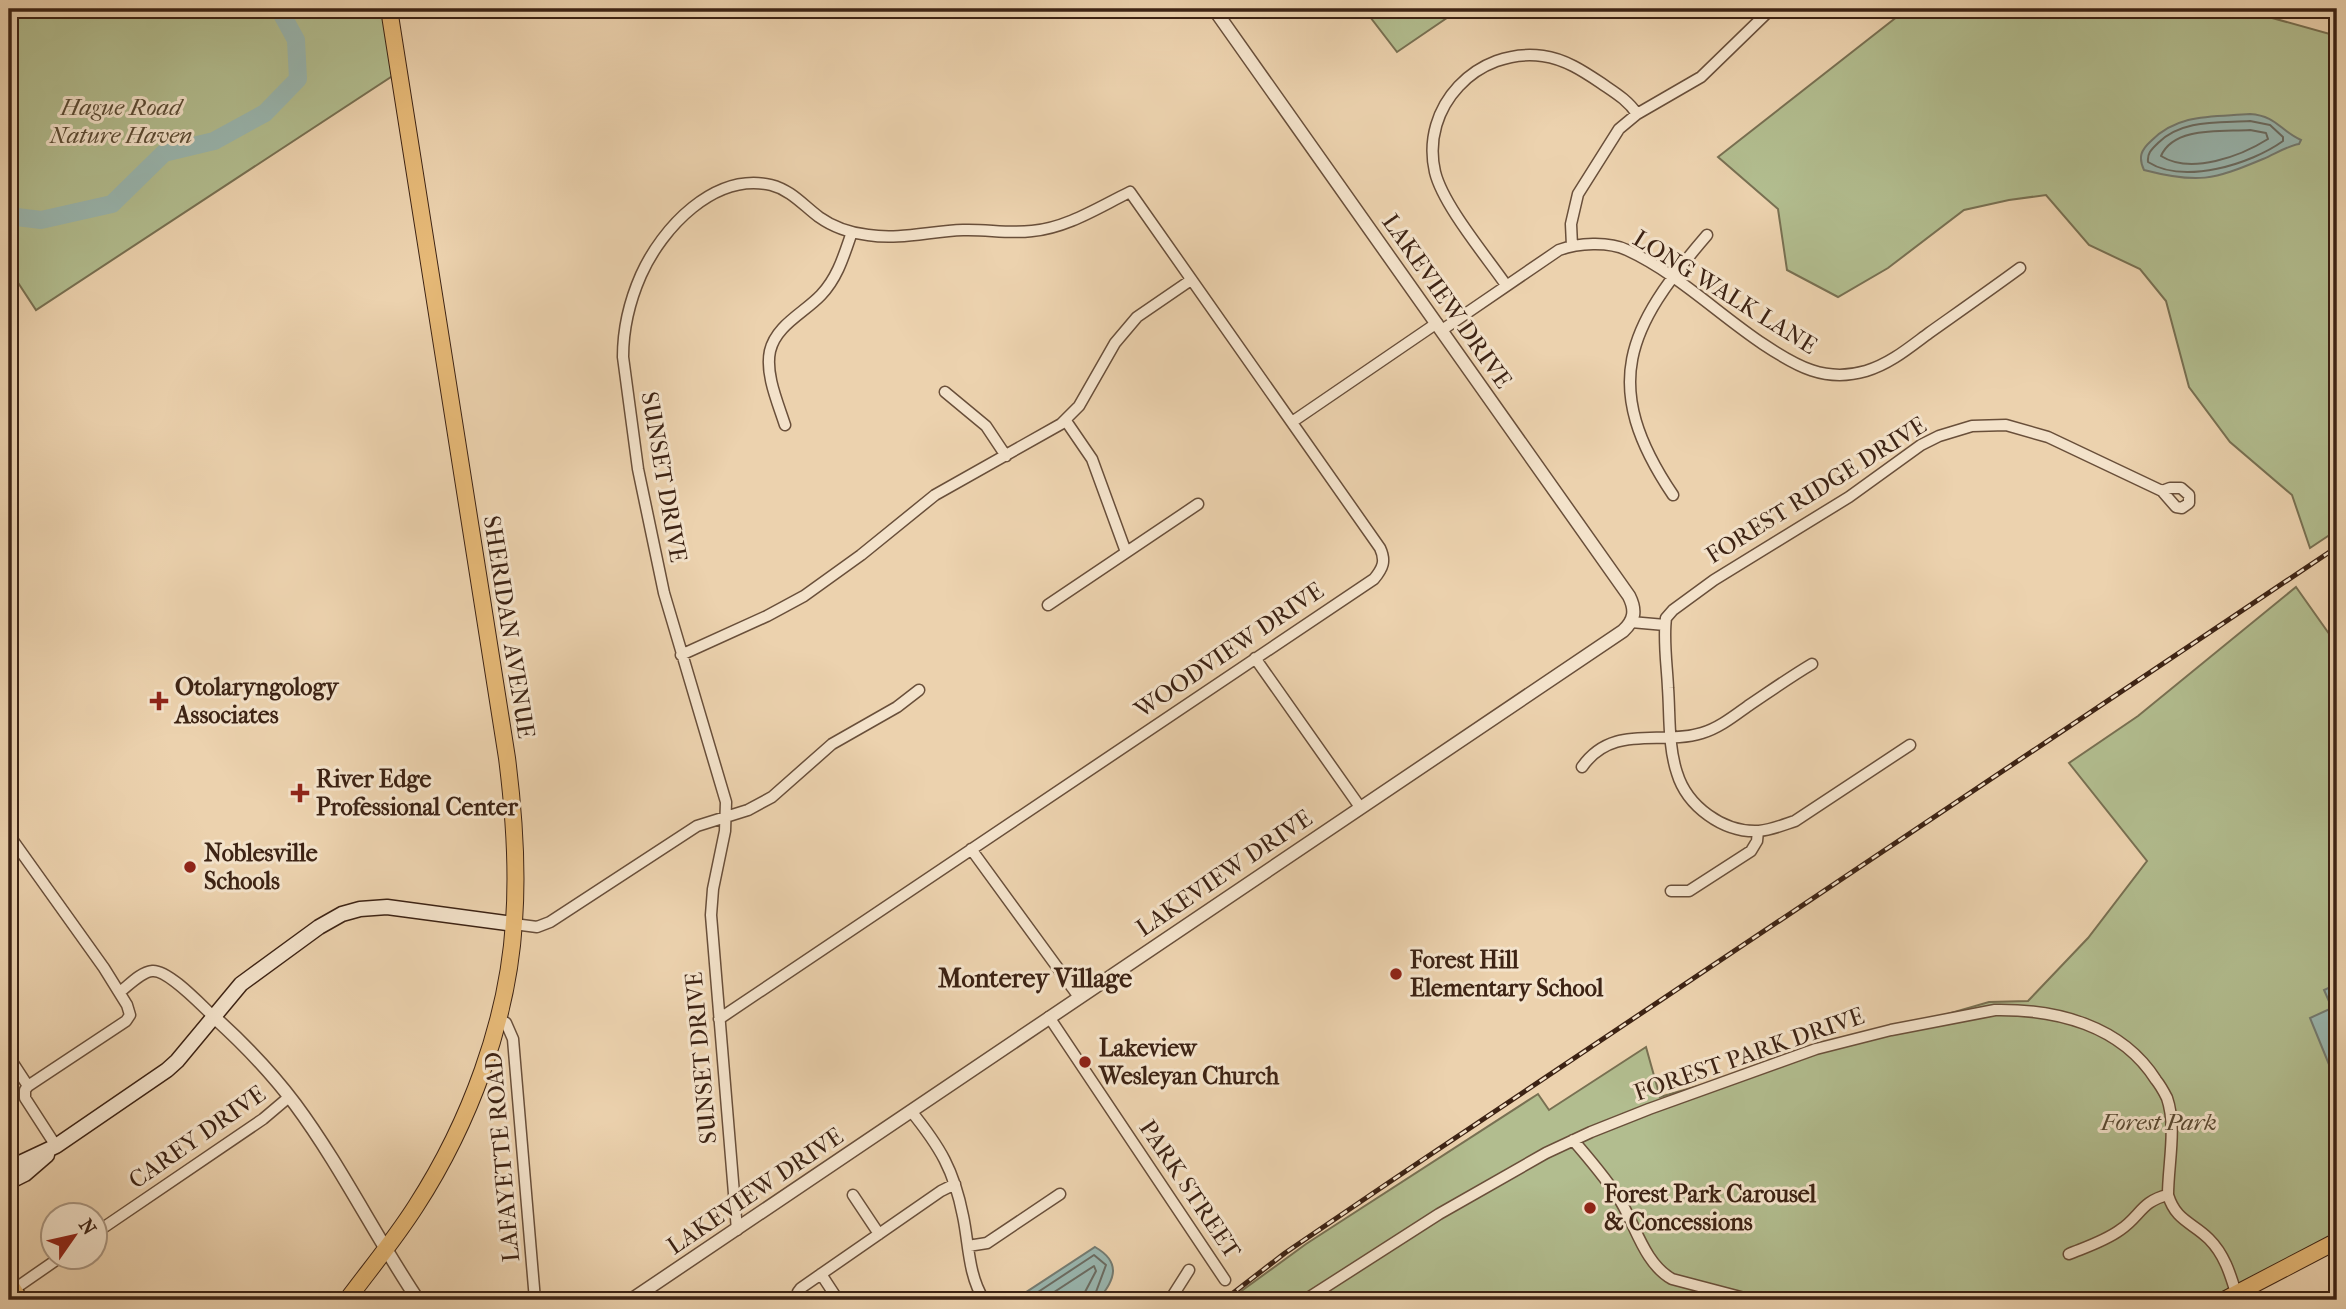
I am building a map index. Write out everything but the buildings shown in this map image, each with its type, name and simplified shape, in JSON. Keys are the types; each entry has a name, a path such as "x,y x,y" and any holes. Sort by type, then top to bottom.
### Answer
{"main road":[{"name":"SHERIDAN AVENUE","path":"347,1300 417,1205 444,1158 476,1086 498,1017 514,924 515,828 507,758 389,9"},
{"path":"9,1168 56,1146 167,1070 241,984 319,927 342,914 360,909 387,907 514,924"},
{"path":"9,1182 33,1169 56,1146"},
{"path":"2233,1298 2337,1241"}],"street":[{"name":"LAKEVIEW DRIVE","path":"631,1300 1623,631 1631,622 1634,614 1629,596 1214,9"},
{"path":"1572,247 1571,224 1578,194 1614,135 1637,114 1701,78 1771,9"},
{"path":"1506,285 1445,197 1435,172 1434,133 1440,111 1452,92 1468,76 1495,61 1541,55 1563,61 1588,74 1628,101 1637,114"},
{"name":"SUNSET DRIVE","path":"737,1230 711,915 726,816 722,787 681,655 651,538 624,371 623,341 640,276 663,239 682,219 710,196 742,183 780,188 798,198 828,223 852,232 890,237 962,230 1032,231 1050,228 1074,220 1130,192"},
{"name":"WOODVIEW DRIVE","path":"719,1018 1374,579 1382,569 1384,562 1380,548 1130,192"},
{"path":"785,425 769,366 771,349 783,327 821,296 832,282 852,232"},
{"path":"1673,495 1652,461 1638,431 1630,382 1638,337 1646,316 1671,277 1707,235"},
{"name":"LONG WALK LANE","path":"1292,422 1548,257 1572,247 1620,248 1671,277 1792,363 1822,375 1836,376 1869,370 1893,359 2020,268"},
{"path":"681,655 804,596 861,555 934,495 1066,421 1086,397 1115,343 1132,323 1191,280"},
{"path":"945,392 986,426 1006,456"},
{"path":"1066,421 1092,459 1126,552"},
{"name":"FOREST RIDGE DRIVE","path":"1665,625 1668,614 1714,580 1849,497 1921,445 1953,431 2006,425 2035,432 2162,491"},
{"path":"1048,606 1198,504"},
{"path":"1631,622 1665,625 1671,737 1677,776 1689,797 1702,811 1716,820 1732,827 1758,831 1795,821 1910,745"},
{"path":"1255,658 1360,807"},
{"path":"1582,767 1606,745 1631,739 1699,734 1718,726 1812,664"},
{"path":"514,924 537,927 550,922 697,826 748,810 772,797 832,744 897,707 919,690"},
{"path":"1671,891 1689,891 1741,858 1754,846 1758,831"},
{"path":"9,835 120,992 130,1014 126,1021 25,1090 25,1098 56,1146"},
{"path":"971,849 1079,997"},
{"path":"120,992 145,973 155,970 165,974 264,1066 325,1148 418,1300"},
{"name":"FOREST PARK DRIVE","path":"1305,1300 1439,1214 1573,1140 1664,1103 1794,1056 1891,1030 1983,1012 2033,1011 2057,1015 2090,1026 2126,1047 2147,1067 2167,1098 2169,1109 2171,1133 2168,1195"},
{"name":"LAFAYETTE ROAD","path":"498,1017 511,1030 514,1047 536,1300"},
{"name":"PARK STREET","path":"1049,1017 1226,1280"},
{"path":"9,1057 28,1086"},
{"name":"CAREY DRIVE","path":"108,1224 263,1119 289,1097"},
{"path":"911,1111 937,1143 955,1184 975,1279 984,1300"},
{"path":"1573,1140 1620,1200 1653,1263 1664,1275 1752,1300"},
{"path":"800,1296 821,1274 955,1184"},
{"path":"968,1246 981,1245 998,1236 1060,1194"},
{"path":"853,1195 879,1234"},
{"path":"2069,1254 2117,1233 2147,1203 2168,1195 2177,1214 2206,1236 2220,1253 2229,1269 2233,1298"},
{"path":"14,1291 43,1270"},
{"path":"1170,1300 1189,1270"},
{"path":"821,1274 838,1300"}],"green space":[{"name":"Hague Road Nature Haven","path":"9,9 389,9 400,71 36,310 9,269"},
{"path":"1364,9 1460,9 1397,52"},
{"path":"1907,9 2240,9 2337,36 2337,530 2310,548 2292,495 2230,442 2189,387 2166,301 2140,269 2089,245 2046,195 1964,210 1888,268 1838,297 1787,270 1778,209 1718,157"},
{"name":"Forest Park","path":"2296,587 2337,645 2337,1242 2227,1300 1229,1300 1306,1244 1538,1094 1549,1110 1646,1047 1660,1097 1989,1002 2028,1001 2088,938 2147,861 2069,763 2138,716"}],"water":[{"path":"2250,114 2272,120 2301,140 2299,144 2231,172 2205,178 2178,177 2144,170 2141,154 2151,141 2173,125 2210,116"},
{"path":"2337,984 2337,1084 2310,1018 2332,1008 2324,990"},
{"path":"1095,1247 1109,1259 1113,1271 1109,1285 1098,1300 1014,1300"}],"waterway":[{"path":"9,216 41,220 112,204 164,153 214,141 265,113 298,79 296,40 279,9"}],"railway":[{"path":"1224,1300 1285,1253 1391,1181 2337,547"}],"place":[{"name":"Otolaryngology Associates","path":"159,701"},
{"name":"River Edge Professional Center","path":"300,793"},
{"name":"Noblesville Schools","path":"190,867"},
{"name":"Forest Hill Elementary School","path":"1396,974"},
{"name":"Lakeview Wesleyan Church","path":"1085,1062"},
{"name":"Forest Park Carousel & Concessions","path":"1590,1208"}],"district":[{"name":"Monterey Village","path":"1035,978"}]}
